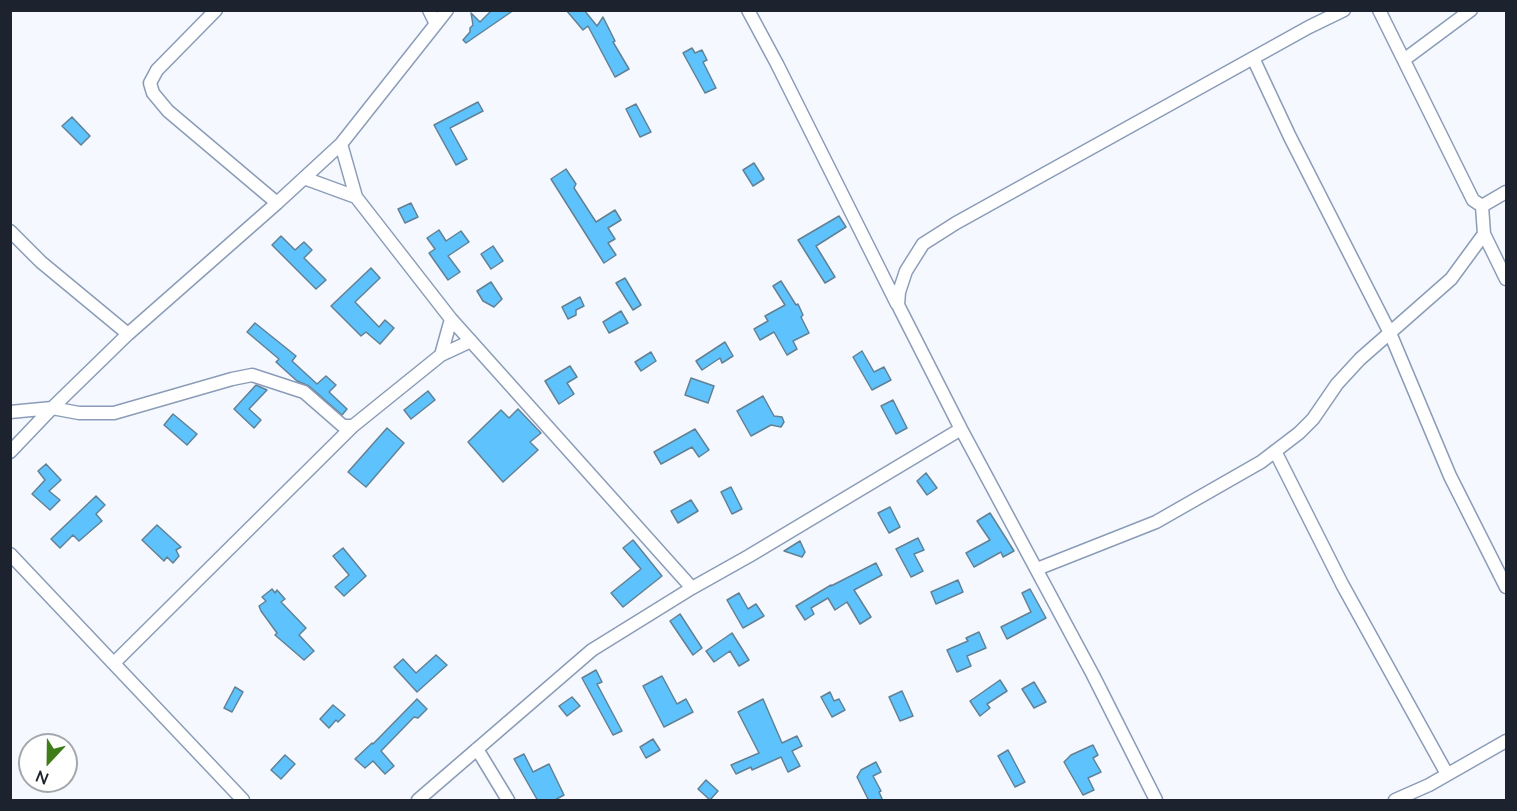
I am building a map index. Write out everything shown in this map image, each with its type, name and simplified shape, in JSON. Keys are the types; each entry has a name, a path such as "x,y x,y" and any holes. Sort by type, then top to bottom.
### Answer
{"street":[{"path":"216,10 157,70 150,83 153,93 168,111 277,203"},
{"path":"429,10 436,24"},
{"path":"10,452 128,334 341,144 447,10"},
{"path":"748,10 777,63 961,429 1094,675 1156,801"},
{"path":"898,305 899,292 906,271 923,244 966,217 1309,27 1344,10"},
{"path":"1379,10 1473,200 1482,206"},
{"path":"1405,59 1471,10"},
{"path":"1253,58 1390,333 1450,476 1505,578"},
{"path":"341,144 356,197 450,318 692,588"},
{"path":"304,178 356,197"},
{"path":"1482,206 1506,192"},
{"path":"1482,206 1484,234 1506,279"},
{"path":"10,231 41,262 128,334"},
{"path":"1037,569 1156,522 1224,485 1275,452 1313,419 1337,384 1360,359 1451,279 1484,234"},
{"path":"441,355 450,318"},
{"path":"114,663 353,426 441,355 471,341"},
{"path":"10,412 52,408 79,413 114,412 232,378 252,375 304,392 344,426 353,426"},
{"path":"418,801 592,650 692,588 961,429"},
{"path":"1275,452 1342,584 1447,774"},
{"path":"10,554 243,801"},
{"path":"1395,801 1429,785 1506,741"},
{"path":"477,749 508,801"}],"building":[{"path":"492,10 514,10 466,43 463,40 473,25 471,13 480,22"},
{"path":"566,10 584,10 597,26 603,17 615,41 613,42 629,69 615,77 588,26 583,30"},
{"path":"692,48 695,53 702,50 707,60 703,62 716,88 705,93 683,53"},
{"path":"478,102 483,111 450,128 467,159 456,165 434,125"},
{"path":"636,104 651,132 640,137 626,109"},
{"path":"72,117 90,136 81,145 62,126"},
{"path":"754,163 764,179 753,186 743,170"},
{"path":"566,169 576,184 574,188 596,222 615,210 621,220 608,228 615,239 608,243 616,255 604,263 551,179"},
{"path":"411,203 418,217 405,223 398,209"},
{"path":"839,216 846,227 816,246 835,277 825,283 798,240"},
{"path":"439,230 446,241 461,231 469,242 448,256 460,272 448,280 429,253 435,249 427,238"},
{"path":"281,236 295,250 304,242 312,250 304,258 326,280 316,289 272,245"},
{"path":"493,246 503,261 491,269 481,254"},
{"path":"371,268 380,278 355,302 379,327 385,320 394,328 380,344 366,332 361,336 331,306"},
{"path":"625,278 641,305 633,310 616,283"},
{"path":"781,281 796,305 798,304 803,315 801,317 809,333 793,341 797,349 787,355 774,332 760,340 754,329 768,321 765,316 785,305 773,286"},
{"path":"491,282 502,299 494,307 483,301 477,291"},
{"path":"580,297 584,306 576,310 576,315 568,319 562,307"},
{"path":"621,311 628,323 609,333 603,322"},
{"path":"255,323 296,356 292,361 317,384 326,376 336,385 329,392 347,409 342,415 309,386 297,381 276,362 279,359 247,332"},
{"path":"725,342 733,356 722,363 720,358 702,370 696,361"},
{"path":"862,351 874,372 884,367 891,380 872,390 853,357"},
{"path":"651,352 656,361 641,371 635,362"},
{"path":"570,366 577,377 567,383 574,394 559,404 545,381"},
{"path":"691,378 714,386 708,403 685,395"},
{"path":"256,385 267,390 249,409 261,420 254,428 234,409"},
{"path":"428,391 435,400 411,419 404,410"},
{"path":"763,396 774,416 782,417 784,422 781,427 771,425 751,436 737,411"},
{"path":"893,400 907,428 896,434 881,406"},
{"path":"518,409 541,433 530,442 538,450 503,482 468,442 501,410 509,418"},
{"path":"173,414 197,434 187,445 164,425"},
{"path":"387,428 404,443 366,487 348,472"},
{"path":"695,429 709,450 699,457 692,447 661,464 654,452"},
{"path":"46,464 61,480 49,491 60,500 50,510 32,494 45,480 38,471"},
{"path":"926,473 937,488 927,495 917,481"},
{"path":"731,487 742,509 732,514 721,492"},
{"path":"96,496 105,505 96,514 102,521 79,541 73,535 60,548 51,539"},
{"path":"691,500 698,511 678,523 671,511"},
{"path":"890,507 900,527 889,533 878,513"},
{"path":"990,513 1014,551 1003,557 1001,552 974,567 966,553 990,540 977,521"},
{"path":"157,525 181,547 176,550 179,556 173,563 167,557 164,561 142,540"},
{"path":"918,538 924,550 914,554 923,571 911,577 896,549"},
{"path":"633,540 662,576 623,607 611,593 641,569 623,548"},
{"path":"800,541 805,552 802,557 784,551"},
{"path":"343,548 366,576 344,596 335,587 349,575 333,556"},
{"path":"876,563 882,575 854,590 871,617 860,624 847,602 835,610 828,598 811,608 814,614 805,620 796,606 831,585"},
{"path":"958,580 963,592 936,604 931,592"},
{"path":"272,589 275,593 277,590 285,599 281,602 306,628 299,635 314,651 304,660 275,635 277,633 261,611 259,606 266,601 262,597"},
{"path":"1030,589 1046,618 1007,639 1001,627 1031,612 1022,593"},
{"path":"739,593 748,609 756,604 764,616 743,628 727,600"},
{"path":"680,614 702,648 693,655 670,621"},
{"path":"979,632 986,648 967,656 971,666 957,672 947,650 968,641 966,638"},
{"path":"732,633 749,660 739,666 730,651 714,662 706,651"},
{"path":"436,655 447,665 417,692 394,667 403,659 416,673"},
{"path":"596,670 602,682 597,684 622,731 613,735 582,678"},
{"path":"662,676 677,704 686,699 693,712 664,727 643,686"},
{"path":"1000,680 1007,691 987,704 990,708 980,716 970,701"},
{"path":"1034,682 1046,702 1034,708 1022,689"},
{"path":"235,687 243,692 232,712 224,708"},
{"path":"902,691 913,716 900,721 889,697"},
{"path":"830,692 834,701 839,699 845,710 832,717 821,697"},
{"path":"572,697 580,706 567,716 559,706"},
{"path":"417,699 427,709 418,718 414,717 381,751 394,766 385,774 373,761 365,768 355,759"},
{"path":"763,699 782,743 797,736 802,746 792,751 800,766 788,772 781,757 752,770 751,767 736,774 731,765 759,753 738,712"},
{"path":"333,705 345,715 329,728 320,719"},
{"path":"653,739 660,750 646,758 640,747"},
{"path":"1093,745 1098,755 1093,758 1101,772 1088,778 1094,790 1083,795 1064,762 1071,755"},
{"path":"1008,750 1025,782 1015,787 998,756"},
{"path":"524,754 533,772 549,764 564,795 553,801 538,801 514,759"},
{"path":"285,755 295,764 281,779 271,770"},
{"path":"876,762 881,772 873,776 881,791 879,792 883,801 869,801 857,777 861,770"},
{"path":"706,780 718,791 710,800 698,789"}]}
